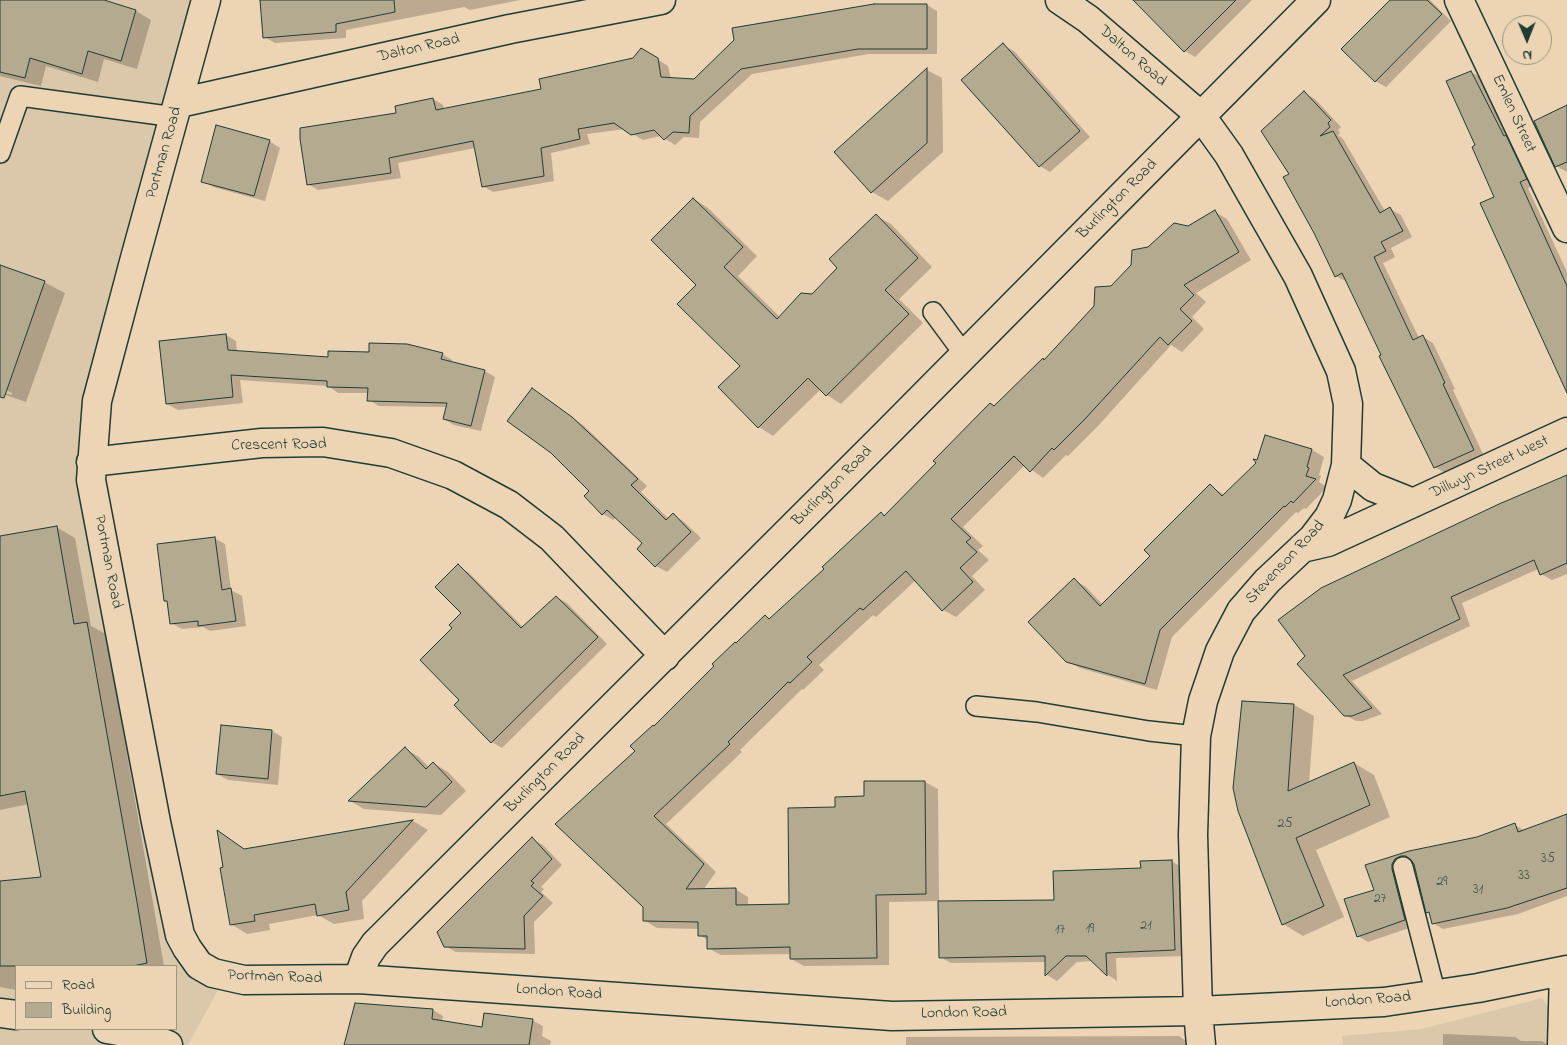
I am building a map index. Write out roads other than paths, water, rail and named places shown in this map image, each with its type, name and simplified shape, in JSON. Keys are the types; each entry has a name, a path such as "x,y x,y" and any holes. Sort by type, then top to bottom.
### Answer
{"street":[{"name":"Portman Road","path":"206,0 97,401 91,480 156,822 180,936 199,965 225,977 244,980 358,980"},
{"name":"Dalton Road","path":"177,110 510,29 661,0"},
{"name":"Dalton Road","path":"1060,0 1088,19 1201,116"},
{"name":"Burlington Road","path":"358,980 366,957 375,944 665,656 1316,0"},
{"name":"Emlen Street","path":"1459,0 1567,228"},
{"name":"Stevenson Road","path":"1201,116 1229,155 1298,276 1341,371 1348,404 1346,466 1337,500 1329,517 1313,538 1253,596 1229,631 1202,701 1196,736 1193,835 1198,1011 1201,1045"},
{"name":"Dillwyn Street West","path":"1302,548 1328,542 1567,432"},
{"name":"Crescent Road","path":"91,462 262,443 323,442 391,453 453,475 509,505 552,538 665,656"},
{"name":"Dillwyn Street West","path":"1346,466 1373,487 1413,503"},
{"name":"London Road","path":"358,980 892,1016 1198,1011 1384,1002 1436,995 1565,970"},
{"path":"1562,1045 1565,970"},
{"path":"0,1013 15,1016"},
{"path":"113,1030 142,1035 168,1045"}],"lane":[{"path":"0,153 20,96 177,110"},
{"path":"933,312 964,354"},
{"path":"976,706 1037,712 1149,731 1196,736"},
{"path":"1403,867 1436,995"}]}
